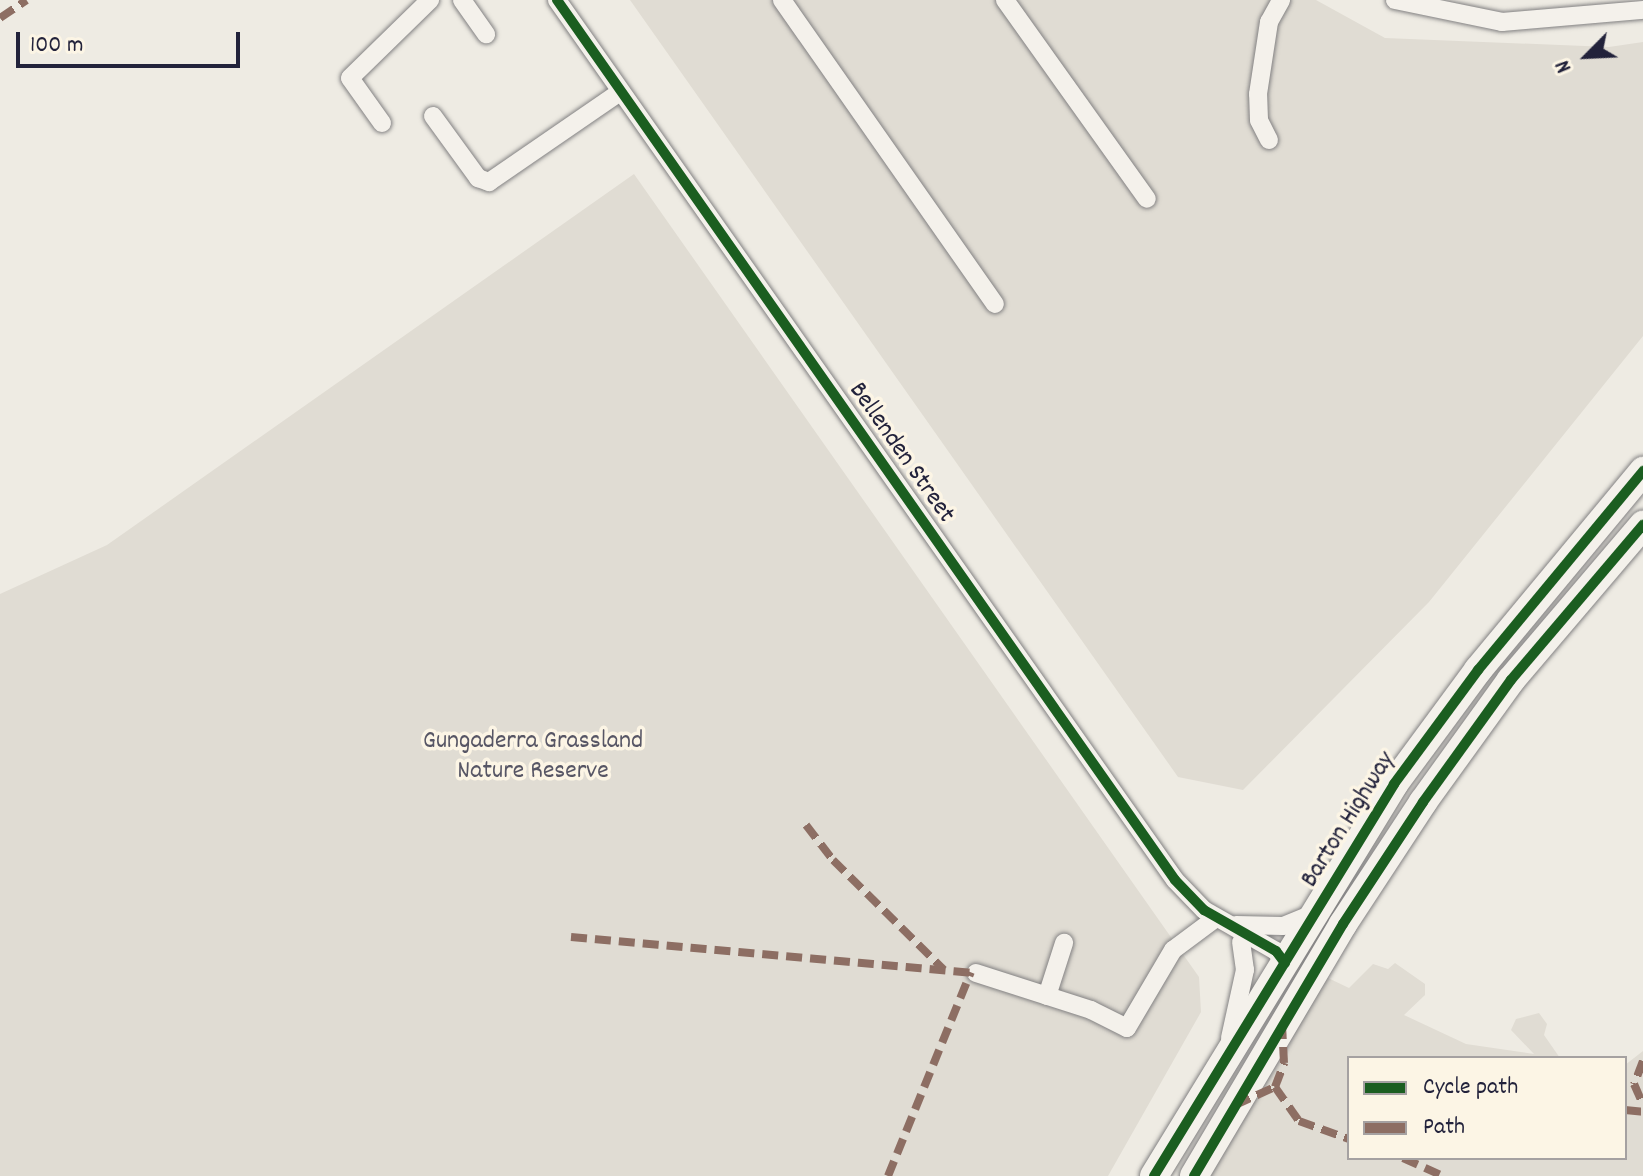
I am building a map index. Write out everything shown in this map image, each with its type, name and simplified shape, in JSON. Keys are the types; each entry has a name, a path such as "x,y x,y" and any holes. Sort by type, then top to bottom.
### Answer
{"highway":[{"name":"Barton Highway","path":"1194,1176 1288,1015 1394,784 1478,670 1643,471"},
{"name":"Barton Highway","path":"1331,917 1511,680 1643,525"},
{"path":"1154,1176 1285,965 1308,958 1331,917"},
{"path":"1285,965 1288,1015"}],"street":[{"path":"382,123 350,78 411,13 430,0"},
{"path":"462,0 486,34"},
{"name":"Bellenden Street","path":"557,0 1175,880 1241,942 1285,965"},
{"path":"782,0 995,304"},
{"path":"1005,0 1147,199"},
{"path":"1269,140 1259,120 1258,94 1269,22 1281,0"},
{"path":"1395,0 1502,22 1643,10"},
{"path":"433,116 478,178 489,182 620,92"},
{"path":"976,973 1047,996 1127,1028 1173,950 1220,921 1283,926 1331,917"},
{"name":"Bellenden Street","path":"1220,921 1276,951 1285,965"},
{"path":"1224,1060 1245,970 1241,942"},
{"path":"1047,996 1064,943"}],"green space":[{"path":"630,0 1316,0 1385,38 1609,47 1643,42 1643,336 1429,602 1243,790 1178,777"},
{"name":"Gungaderra Grassland Nature Reserve","path":"634,174 1199,977 1201,1012 1108,1176 0,1176 0,594 107,545"},
{"path":"1395,963 1425,984 1425,995 1404,1015 1466,1044 1534,1054 1511,1030 1516,1019 1539,1013 1547,1024 1544,1035 1559,1056 1347,1056 1347,1160 1627,1160 1627,1063 1643,1051 1643,1176 1209,1176 1326,977 1349,988 1373,964 1388,969"}],"marked path":[{"path":"0,18 27,0"},
{"path":"806,825 833,860 944,970"},
{"path":"571,937 976,973"},
{"path":"888,1176 971,972"},
{"path":"1235,1105 1275,1087 1284,1063 1282,1029"},
{"path":"1643,1061 1634,1084 1643,1104"},
{"path":"1275,1087 1299,1121 1347,1138"},
{"path":"1627,1110 1643,1112"},
{"path":"1407,1160 1443,1176"}],"cycle path":[{"path":"557,0 1175,880 1204,910 1276,951 1285,963"},
{"path":"1154,1176 1394,784 1478,670 1643,471"},
{"path":"1194,1176 1343,924 1423,802 1511,680 1643,525"}]}
